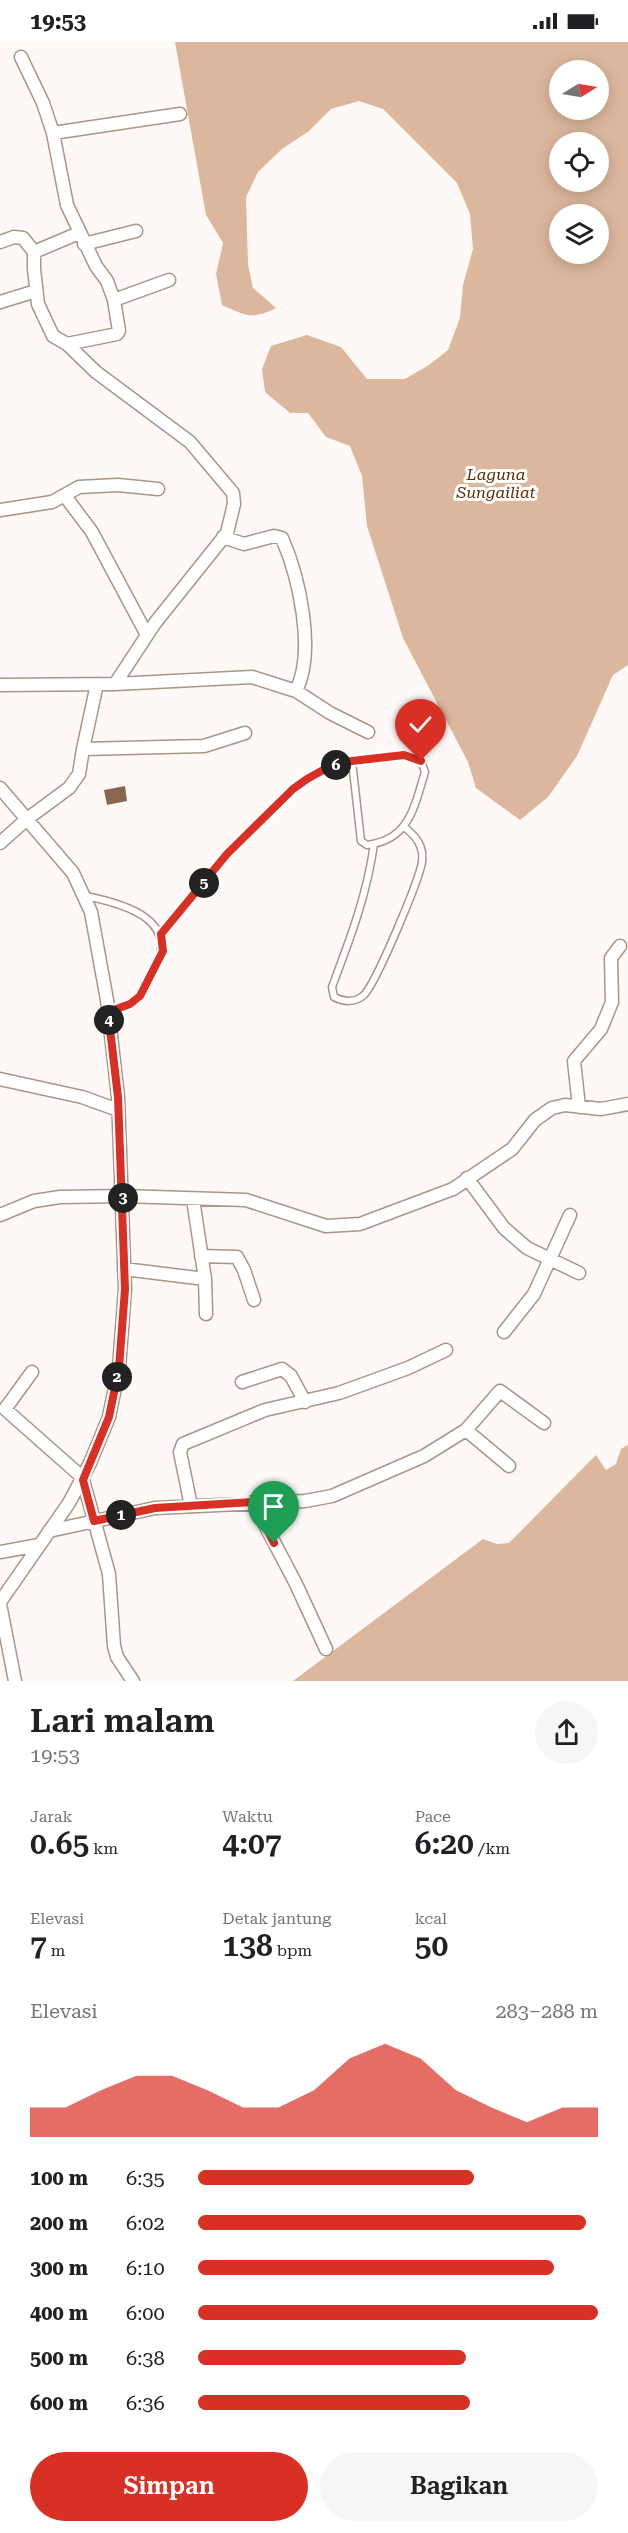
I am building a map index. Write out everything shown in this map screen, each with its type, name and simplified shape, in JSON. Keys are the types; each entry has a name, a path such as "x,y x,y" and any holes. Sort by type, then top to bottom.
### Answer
{"street":[{"path":"21,57 43,103 53,134 67,205 96,266 107,281 114,300 119,331 117,334 67,344"},
{"path":"53,134 180,114"},
{"path":"34,252 82,238 136,231"},
{"path":"0,242 14,237 23,237 34,252 36,291 43,318 53,336 67,344 96,372 190,442 232,493 234,504 225,535 147,635 115,684"},
{"path":"114,300 169,280"},
{"path":"0,303 36,291"},
{"path":"0,510 52,502 76,488 110,484 158,489"},
{"path":"65,496 82,518 110,563 147,635"},
{"path":"225,535 244,544 274,536 282,538 302,604 304,622 305,649 296,691"},
{"path":"0,686 115,684 252,677 296,691 330,713 368,732"},
{"path":"0,843 27,819 69,788 79,774 97,684"},
{"path":"83,749 204,746 245,733"},
{"path":"0,788 73,873 85,896 97,942 108,1012 118,1104 123,1196 123,1323 119,1368 109,1417 83,1479 0,1603 15,1681"},
{"path":"579,1107 574,1061 598,1033 612,1002 611,958 620,946"},
{"path":"0,1079 118,1104"},
{"path":"0,1215 34,1201 51,1198 123,1196 252,1201 326,1226 338,1227 371,1222 453,1189 512,1149 543,1113 565,1105 601,1109 628,1104"},
{"path":"467,1178 504,1228 527,1248 579,1273"},
{"path":"193,1198 205,1279 206,1314"},
{"path":"504,1332 534,1294 570,1215"},
{"path":"201,1256 237,1257 254,1300"},
{"path":"124,1269 205,1279"},
{"path":"191,1506 180,1452 183,1444 265,1410 339,1393 408,1368 446,1350"},
{"path":"242,1382 282,1369 291,1376 305,1401"},
{"path":"32,1372 2,1411 83,1479 109,1574 114,1646 117,1657 133,1681"},
{"path":"49,1530 155,1508 305,1501 332,1496 424,1456 466,1430 500,1391 544,1423"},
{"path":"466,1430 509,1466"},
{"path":"253,1502 296,1584 326,1649"},
{"path":"0,1552 39,1545"}],"lane":[{"path":"161,934 227,854 293,789 332,765 352,761 404,755 418,759 424,765 426,772 408,821 400,833 388,841 374,844 364,843 360,837 352,761"},
{"path":"374,844 369,882 360,913 332,987 334,996 341,1001 364,995 375,978 422,862 417,839 404,827"},
{"path":"85,896 119,902 149,921 161,934 163,951 140,996 130,1004 108,1012"}],"water":[{"name":"Laguna Sungailiat","path":"175,42 628,42 628,665 613,675 577,756 548,797 520,820 476,788 468,762 403,638 367,526 362,476 350,446 326,437 308,413 290,413 265,392 262,369 271,346 307,335 341,347 367,379 405,379 429,365 448,350 460,318 463,285 473,249 470,214 457,183 383,109 359,101 331,109 309,131 282,149 258,172 246,197 248,264 253,288 276,308 261,314 249,315 222,305 216,274 223,243 206,215"},
{"path":"628,1445 628,1681 293,1681 483,1539 497,1544 509,1543 596,1455 606,1470 616,1464 621,1449"}],"building":[{"path":"125,786 127,801 107,805 104,790"}],"route":[{"path":"274,1543 253,1502 155,1508 94,1521 83,1478 109,1417 119,1368 125,1289 118,1097 108,1012 130,1004 140,996 156,969 163,951 161,934 227,854 293,789 332,765 376,757 404,755 421,761"}]}
